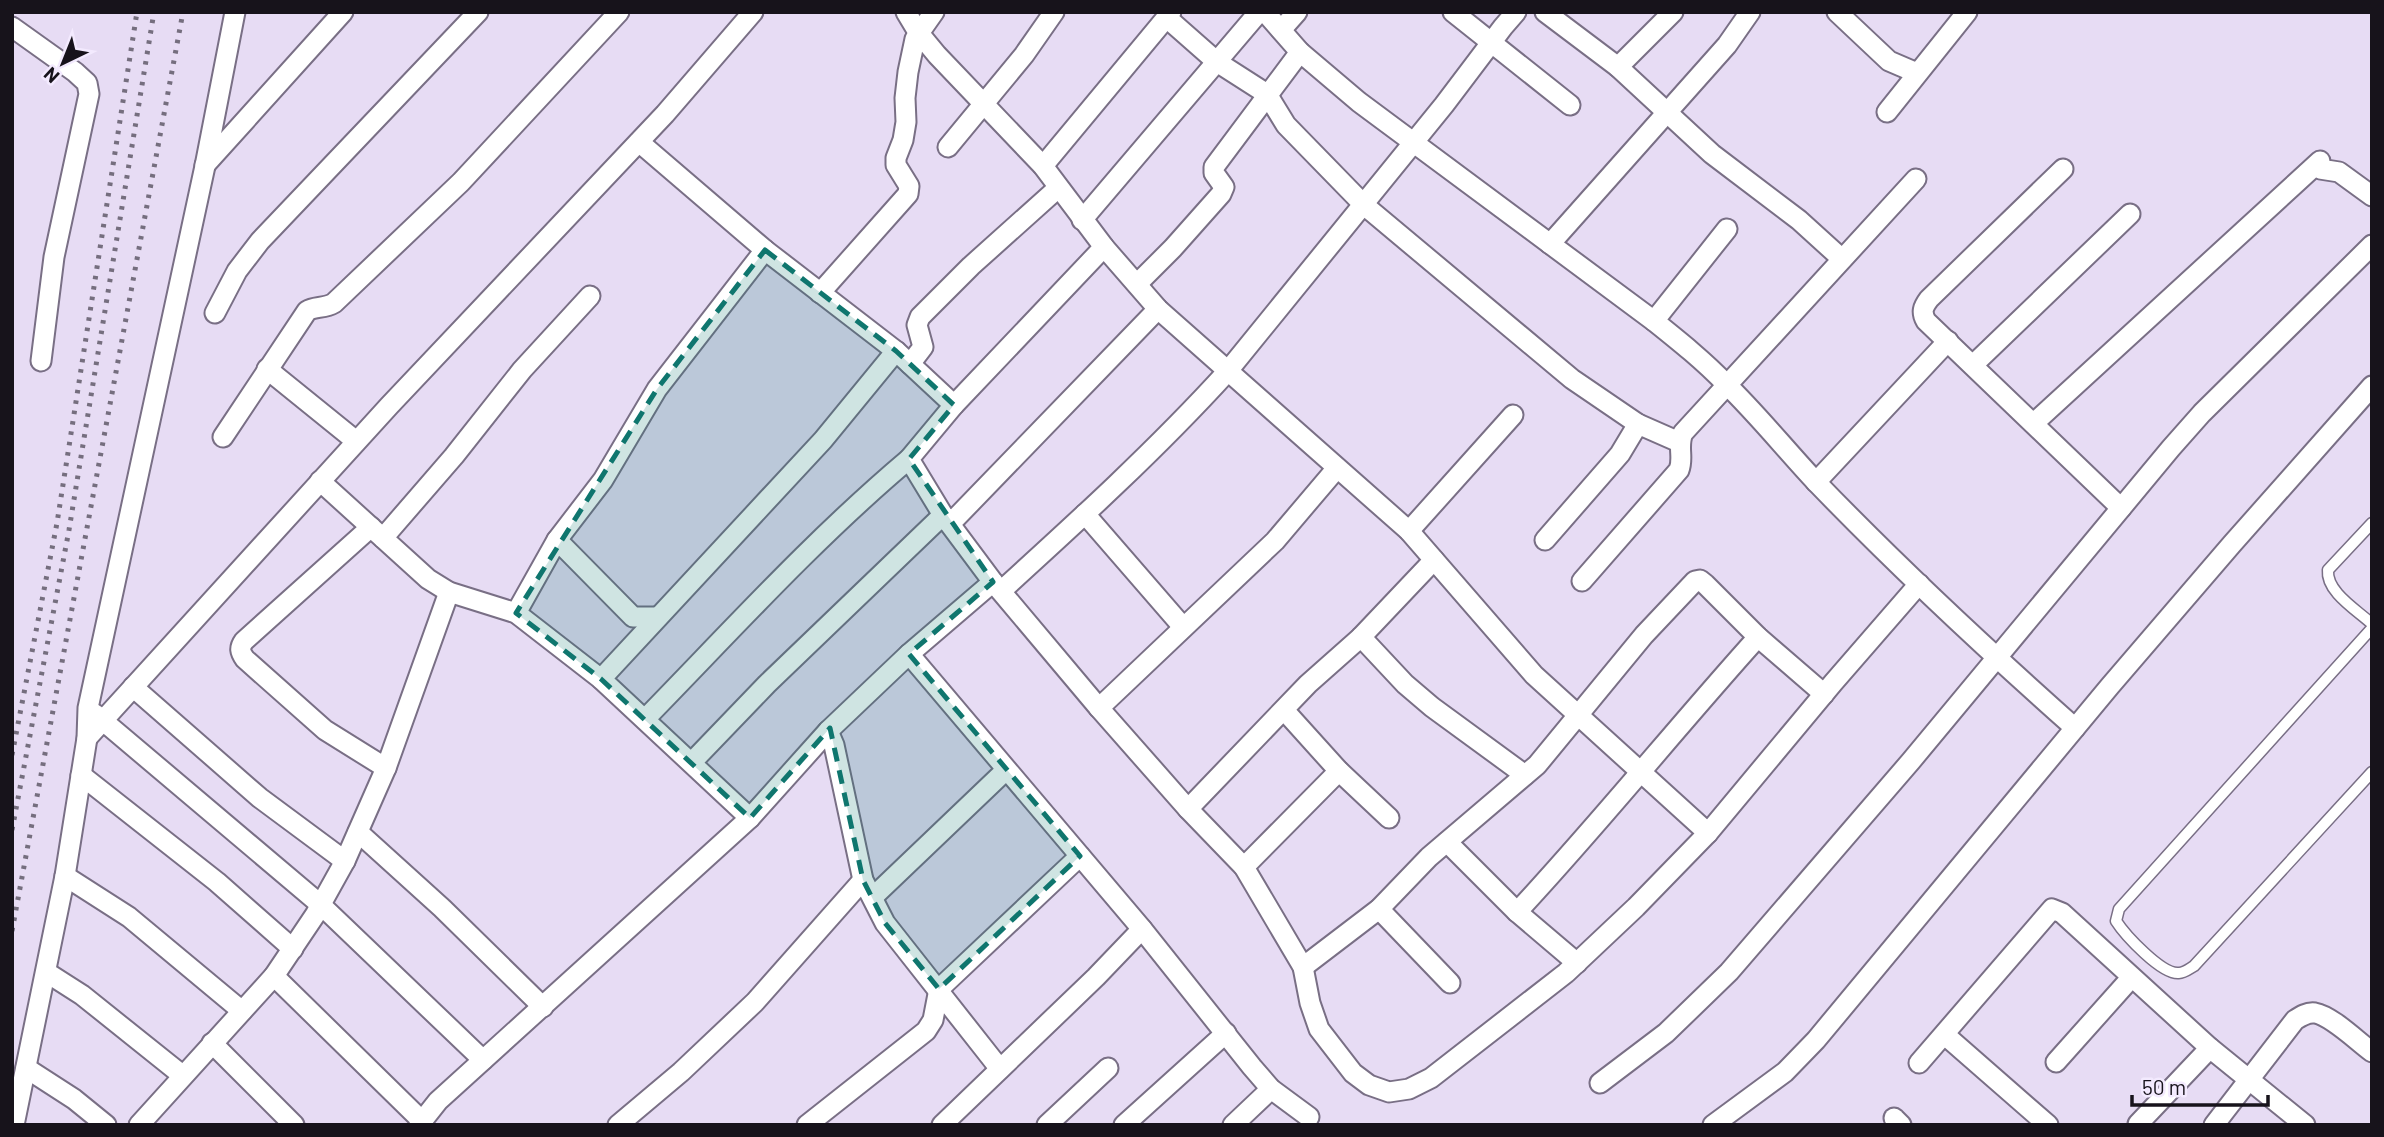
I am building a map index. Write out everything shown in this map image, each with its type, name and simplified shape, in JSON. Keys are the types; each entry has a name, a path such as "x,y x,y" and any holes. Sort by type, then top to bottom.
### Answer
{"street":[{"path":"14,1125 65,876 82,775 88,708 205,166 235,12"},
{"path":"205,166 343,12"},
{"path":"215,313 237,271 260,240 478,12"},
{"path":"223,437 307,311 312,307 326,307 334,303 461,182 619,12"},
{"path":"87,738 356,441 639,142 753,12"},
{"path":"906,12 918,32 983,105 1043,166 1082,220 1158,309 1409,531 1534,675 1708,833"},
{"path":"820,293 908,194 909,186 896,165 896,158 906,122 905,98 911,49 918,32 934,12"},
{"path":"948,147 1024,55 1054,12"},
{"path":"1082,220 1259,12"},
{"path":"1265,12 1300,52 1319,69 1413,144 1654,321 1727,384 1816,482 1919,584 2075,728"},
{"path":"1281,30 1297,12"},
{"path":"1453,12 1570,105"},
{"path":"274,976 420,1123 439,1101 483,1060 750,818 828,731 909,654 1085,514 1200,401 1364,205 1516,12"},
{"path":"1545,12 1618,67 1712,154 1798,220 1842,259"},
{"path":"1618,67 1673,12"},
{"path":"1550,244 1727,45 1750,12"},
{"path":"1837,12 1858,19 1889,61 1917,73"},
{"path":"1887,112 1967,12"},
{"path":"1043,166 1169,15 1216,62 1267,94 1286,125 1364,205 1572,379 1638,424 1679,442"},
{"path":"12,27 75,72 87,83 89,94 54,257 41,361"},
{"path":"1137,284 1222,194 1224,187 1213,173 1214,167 1300,52"},
{"path":"639,142 765,250 903,358 954,405"},
{"path":"2034,423 2320,161 2320,169 2339,172 2372,196"},
{"path":"2063,169 1929,299 1923,307 1923,315 1926,321 2121,508"},
{"path":"1582,581 1679,470 1683,462 1679,442 1683,433 1916,179"},
{"path":"601,679 903,358 923,347 917,325 920,317 971,266 1058,188"},
{"path":"1973,365 2130,214"},
{"path":"1654,321 1727,229"},
{"path":"1600,1083 1666,1033 1729,972 1911,761 1995,657 2202,413 2372,245"},
{"path":"645,719 789,571 909,459 954,405 1104,247"},
{"path":"516,613 557,540 603,480 657,389 765,250"},
{"path":"386,768 341,741 303,712 240,652 244,641 377,532 454,456 522,370 590,296"},
{"path":"692,762 767,684 946,519 1158,309"},
{"path":"1816,482 1948,341"},
{"path":"267,369 356,441"},
{"path":"1713,1125 1785,1072 1816,1040 2075,728 2232,544 2372,386"},
{"path":"1409,531 1513,415"},
{"path":"1545,540 1620,454 1638,424"},
{"path":"909,459 946,519 997,586 1099,708 1188,809 1244,867 1303,967 1310,1003 1319,1029 1353,1073 1369,1084 1389,1091 1409,1089 1431,1079 1577,963 1708,833 1919,584"},
{"path":"1099,708 1275,541 1337,468"},
{"path":"320,481 428,579 449,592 516,613 601,679 750,818"},
{"path":"1085,514 1182,627"},
{"path":"557,540 633,617 658,617"},
{"path":"1188,809 1308,684 1361,637 1434,560"},
{"path":"1303,967 1379,909 1429,857 1537,765 1644,635 1695,581 1700,580 1758,637 1824,694"},
{"path":"145,1122 182,1075 274,976 321,905 345,861 386,768 449,592"},
{"path":"1361,637 1405,684 1432,707 1525,775"},
{"path":"1517,912 1570,855 1758,637"},
{"path":"909,654 1142,929 1271,1089 1308,1117"},
{"path":"133,687 260,798 345,861"},
{"path":"88,708 321,905 483,1060"},
{"path":"1284,710 1339,771 1389,818"},
{"path":"828,731 834,745 868,889 885,923 1000,1069"},
{"path":"618,1125 681,1072 868,889 1006,770"},
{"path":"1244,867 1339,771"},
{"path":"82,775 217,881 293,949"},
{"path":"358,832 442,908 543,1007"},
{"path":"1447,842 1517,912 1577,963"},
{"path":"807,1125 926,1031 933,1020 939,989 1080,856"},
{"path":"65,876 129,917 242,1011"},
{"path":"1379,909 1450,983"},
{"path":"1919,1063 2052,909 2062,913 2210,1048 2305,1125"},
{"path":"942,1125 1142,929"},
{"path":"46,972 82,995 182,1075"},
{"path":"2056,1062 2132,978"},
{"path":"2214,1125 2295,1020 2304,1014 2314,1013 2325,1017 2372,1052"},
{"path":"1124,1125 1226,1033"},
{"path":"1945,1035 2048,1125"},
{"path":"212,1043 294,1125"},
{"path":"2138,1124 2210,1048"},
{"path":"26,1068 74,1099 106,1125"},
{"path":"1047,1125 1108,1068"},
{"path":"1233,1125 1271,1089"}],"lane":[{"path":"2372,523 2328,570 2327,579 2372,626 2119,909 2116,921 2123,932 2166,971 2180,973 2194,966 2372,772"}],"highlighted area":[{"path":"765,250 896,351 954,405 909,459 993,582 909,654 1080,856 939,989 885,923 863,880 830,728 750,818 601,679 516,613 657,389"}],"railway":[{"path":"12,755 57,523 137,12"},
{"path":"12,830 69,530 154,12"},
{"path":"12,931 183,12"}]}
